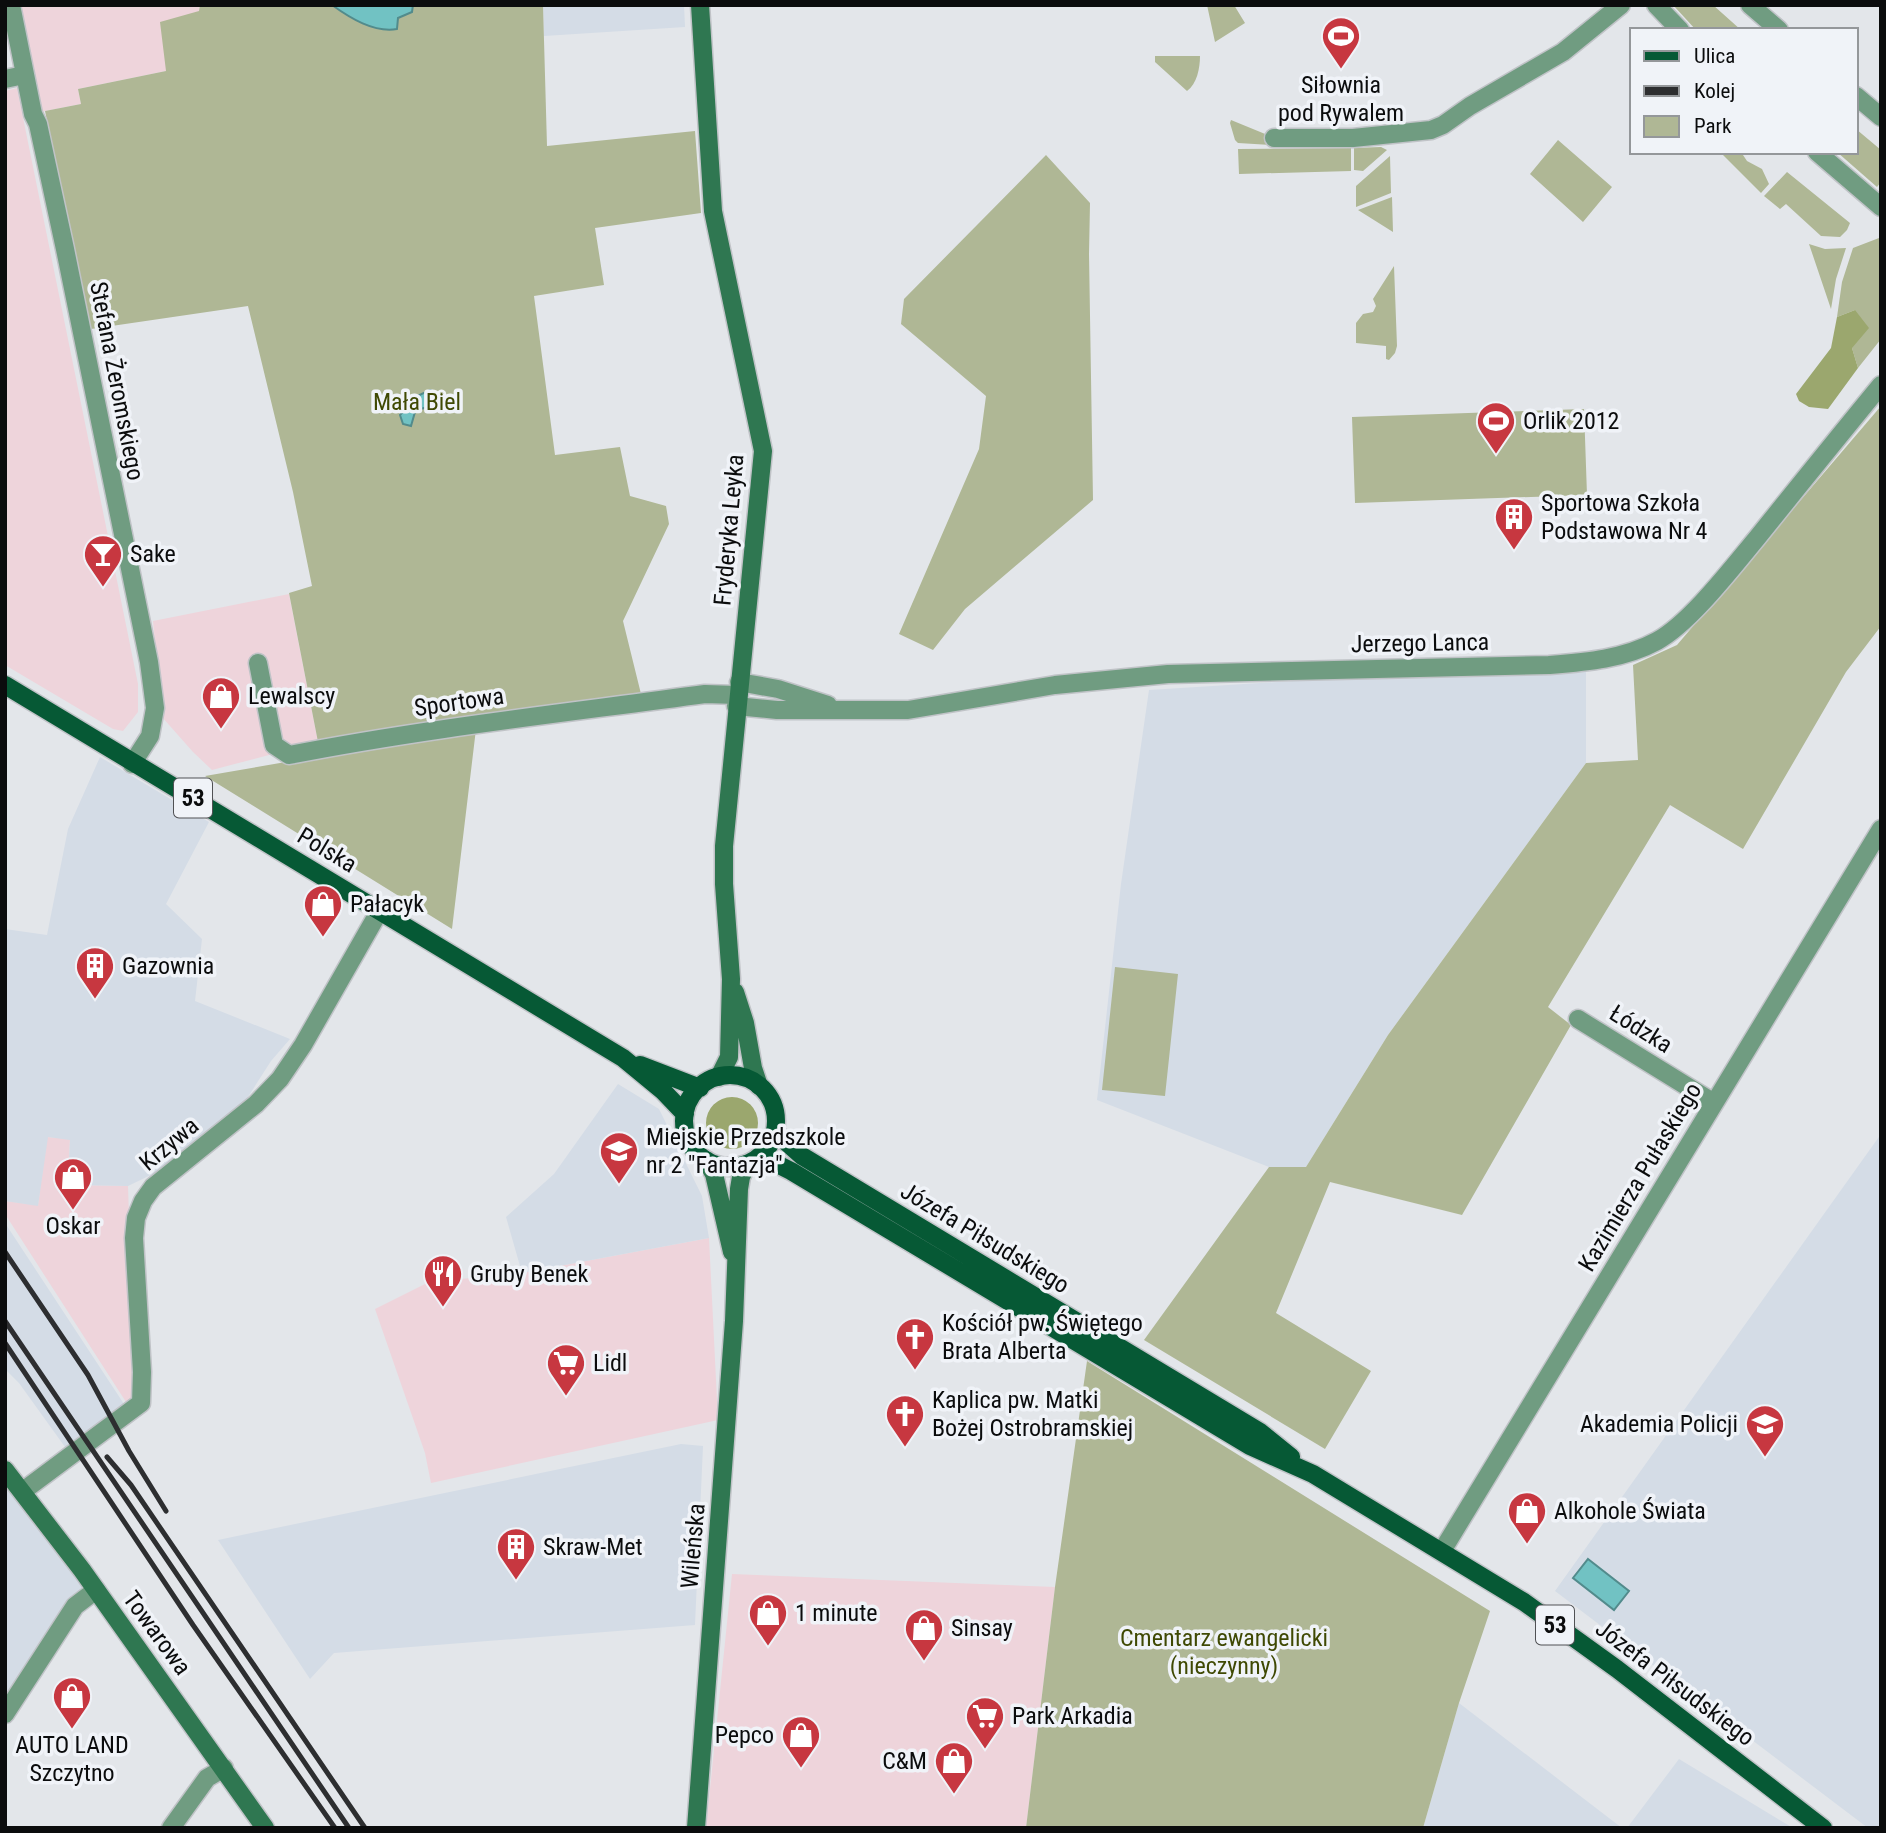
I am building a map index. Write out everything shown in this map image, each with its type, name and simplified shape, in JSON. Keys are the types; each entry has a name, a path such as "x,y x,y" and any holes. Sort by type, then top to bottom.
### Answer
{"main road":[{"name":"Polska","path":"5,685 623,1058 663,1091 685,1114"},
{"name":"Polska","path":"623,1058 700,1088"},
{"path":"706,1160 689,1142 685,1114 693,1095 700,1088 719,1077 740,1077 759,1086 769,1097 774,1110 775,1132 771,1142 752,1161"},
{"name":"Józefa Piłsudskiego","path":"775,1132 802,1156 1260,1432 1313,1474"},
{"name":"53","path":"706,1160 726,1167 752,1161"},
{"name":"Józefa Piłsudskiego","path":"752,1161 773,1162 813,1184 1250,1446 1313,1474 1524,1602 1608,1662 1823,1828"}],"street":[{"name":"Stefana Żeromskiego","path":"11,5 24,75 38,124 65,248 149,662 155,708 150,736 132,764"},
{"name":"Fryderyka Leyka","path":"700,5 713,211 763,452 724,846 731,979 729,1057 719,1077"},
{"path":"1274,138 1353,138 1431,130 1563,52 1621,5"},
{"path":"1656,5 1677,28"},
{"path":"1750,5 1777,28"},
{"path":"5,79 24,75"},
{"path":"1858,98 1881,117"},
{"path":"1819,154 1881,207"},
{"name":"Jerzego Lanca","path":"738,694 777,710 908,710 1055,685 1155,674 1549,665 1595,661 1622,655 1657,642 1669,634 1718,584 1881,385"},
{"name":"Sportowa","path":"258,663 274,745 289,755 447,728 705,694 738,694"},
{"name":"Kazimierza Pułaskiego","path":"1441,1551 1881,829"},
{"name":"Krzywa","path":"23,1491 141,1404 142,1372 134,1238 136,1218 143,1201 167,1174 256,1104 280,1079 303,1045 380,910"},
{"name":"Fryderyka Leyka","path":"731,979 745,1023 759,1086"},
{"name":"Łódzka","path":"1578,1019 1714,1103"},
{"name":"Wileńska","path":"706,1160 714,1174 736,1269"},
{"name":"Wileńska","path":"696,1828 723,1472 739,1189 741,1177 752,1161"},
{"name":"Towarowa","path":"5,1470 96,1590 265,1828"},
{"path":"5,1714 75,1606 96,1590"},
{"path":"171,1828 207,1779 224,1768"}],"shaded area":[{"path":"21,5 200,5 166,71 78,89 81,104 40,112"},
{"path":"543,5 684,5 685,27 544,36"},
{"path":"17,88 138,684 138,712 123,731 113,729 5,665 5,91"},
{"path":"289,594 318,742 212,770 162,717 153,621"},
{"path":"1586,672 1586,763 1388,1035 1306,1167 1269,1167 1097,1100 1121,884 1149,690 1324,679"},
{"path":"100,757 209,822 166,904 202,939 195,1001 290,1039 271,1061 246,1100 157,1172 128,1186 76,1185 68,1179 70,1140 48,1137 38,1206 5,1201 5,929 47,935 68,829"},
{"name":"Miejskie Przedszkole nr 2 \"Fantazja\"","path":"618,1084 659,1109 702,1196 709,1238 522,1273 506,1217 554,1174"},
{"name":"Akademia Policji","path":"1881,1134 1881,1828 1868,1828 1555,1591"},
{"path":"47,1137 70,1139 68,1179 76,1185 128,1186 135,1395 126,1402 5,1214 5,1201 38,1205"},
{"path":"5,1223 124,1404 65,1447 19,1383 5,1369"},
{"path":"709,1238 718,1420 431,1483 425,1453 375,1309 429,1282 522,1273"},
{"path":"681,1444 703,1446 695,1625 334,1653 310,1679 218,1540"},
{"path":"5,1476 90,1591 5,1709"},
{"path":"732,1574 1055,1587 1026,1828 706,1828"},
{"path":"1459,1703 1622,1828 1423,1828"},
{"path":"1679,1759 1793,1828 1627,1828"}],"green space":[{"name":"Mała Biel","path":"200,5 543,5 547,146 695,131 701,213 595,228 604,285 534,296 555,455 620,447 630,496 666,506 669,524 623,621 642,698 318,742 289,593 312,586 293,492 248,306 91,329 45,111 81,104 78,89 166,71 160,22 199,11"},
{"path":"1207,5 1234,5 1245,23 1215,42"},
{"path":"1673,5 1713,5 1739,28 1694,28"},
{"path":"1155,56 1200,56 1197,75 1187,91 1155,62"},
{"path":"1231,120 1270,136 1271,145 1238,143"},
{"path":"1858,131 1881,150 1881,182 1877,187 1839,154 1858,154"},
{"path":"1558,140 1612,187 1583,222 1530,174"},
{"path":"1381,147 1387,150 1363,171 1354,170 1354,148"},
{"path":"1351,148 1351,171 1239,174 1238,149"},
{"path":"1722,154 1742,154 1747,161 1762,169 1769,184 1761,193"},
{"path":"1046,155 1090,203 1093,500 965,609 933,650 899,634 979,449 986,396 901,324 904,299"},
{"path":"1390,156 1391,193 1356,207 1356,186"},
{"path":"1787,172 1850,223 1840,237 1821,236 1786,204 1780,209 1764,196"},
{"path":"1392,197 1393,232 1358,210"},
{"path":"1879,238 1881,339 1858,368 1852,348 1855,310 1837,317 1842,282 1853,248"},
{"path":"1809,244 1825,249 1846,248 1836,279 1831,309"},
{"path":"1394,266 1397,346 1389,360 1386,359 1386,346 1356,343 1356,323 1363,314 1373,312 1376,306 1373,299"},
{"path":"1855,310 1869,328 1852,348 1858,368 1828,409 1809,407 1799,401 1796,394 1831,348 1837,317"},
{"path":"1881,406 1881,626 1846,672 1743,849 1670,805 1548,1007 1571,1025 1462,1215 1330,1182 1276,1313 1371,1371 1325,1449 1144,1340 1269,1167 1306,1167 1388,1035 1586,763 1638,760 1633,665 1677,645"},
{"name":"Orlik 2012","path":"1584,409 1587,495 1355,503 1352,417"},
{"path":"476,729 452,929 205,776"},
{"path":"1115,967 1178,974 1165,1096 1102,1090"},
{"path":"732,1097 751,1104 758,1123 751,1142 732,1149 713,1142 706,1123 713,1104"},
{"name":"Cmentarz ewangelicki (nieczynny)","path":"1087,1361 1490,1611 1459,1703 1423,1828 1026,1828 1055,1587"}],"water":[{"path":"332,5 413,5 412,12 398,18 397,29 388,30 363,23"},
{"path":"430,390 436,393 437,408 426,407 415,412 411,426 403,424 400,415 415,397"},
{"path":"1588,1559 1629,1591 1614,1610 1573,1578"}],"railway":[{"path":"5,1252 88,1375 129,1451 166,1511"},
{"path":"5,1321 349,1828"},
{"path":"5,1343 193,1625 335,1828"},
{"path":"107,1457 131,1485 365,1828"}],"place":[{"name":"Siłownia pod Rywalem","path":"1341,70"},
{"name":"Orlik 2012","path":"1496,455"},
{"name":"Sportowa Szkoła Podstawowa Nr 4","path":"1514,551"},
{"name":"Sake","path":"103,588"},
{"name":"Lewalscy","path":"221,730"},
{"name":"Pałacyk","path":"323,938"},
{"name":"Gazownia","path":"95,1000"},
{"name":"Miejskie Przedszkole nr 2 \"Fantazja\"","path":"619,1185"},
{"name":"Oskar","path":"73,1211"},
{"name":"Gruby Benek","path":"443,1308"},
{"name":"Kościół pw. Świętego Brata Alberta","path":"915,1371"},
{"name":"Lidl","path":"566,1397"},
{"name":"Kaplica pw. Matki Bożej Ostrobramskiej","path":"905,1448"},
{"name":"Akademia Policji","path":"1765,1458"},
{"name":"Alkohole Świata","path":"1527,1545"},
{"name":"Skraw-Met","path":"516,1581"},
{"name":"1 minute","path":"768,1647"},
{"name":"Sinsay","path":"924,1662"},
{"name":"AUTO LAND Szczytno","path":"72,1730"},
{"name":"Park Arkadia","path":"985,1750"},
{"name":"Pepco","path":"801,1769"},
{"name":"C&M","path":"954,1795"}]}
